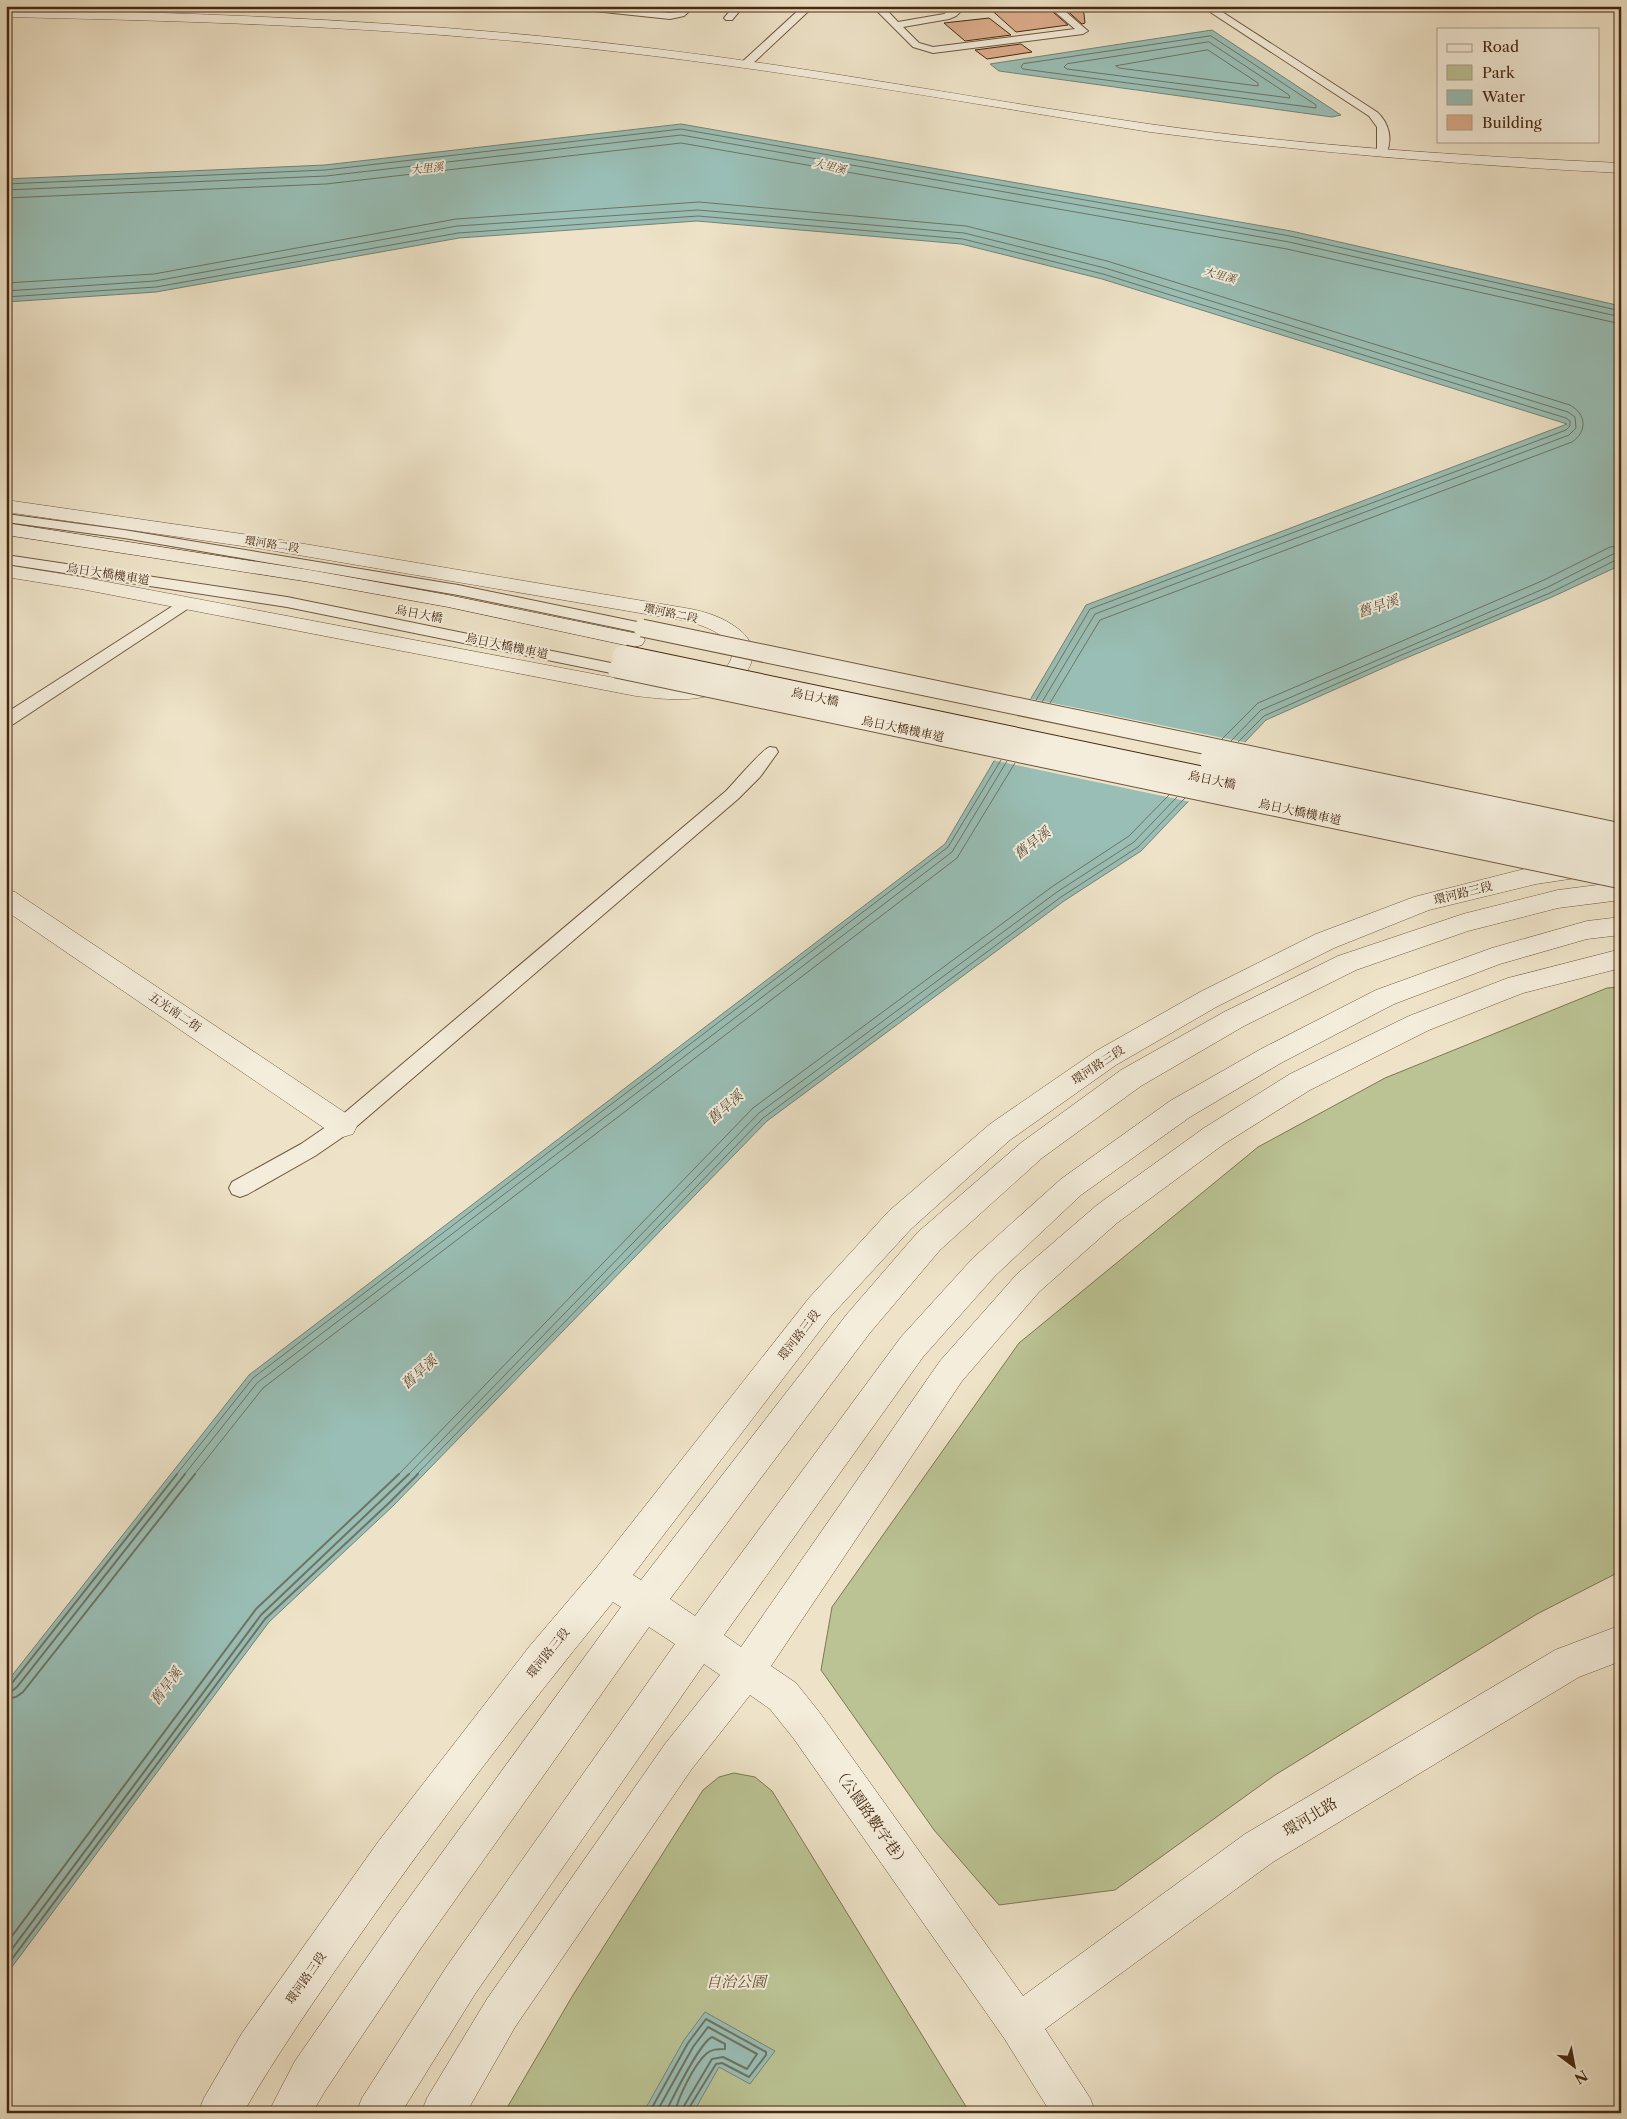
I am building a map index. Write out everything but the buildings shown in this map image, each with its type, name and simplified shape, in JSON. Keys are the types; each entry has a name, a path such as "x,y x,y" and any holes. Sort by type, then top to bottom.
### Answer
{"street":[{"path":"167,6 393,17 595,34 919,77"},
{"path":"6,13 196,18 393,28 585,44 843,78 1150,128 1211,136 1382,146 1621,168"},
{"path":"1307,132 1382,146 1433,145 1621,156"},
{"name":"環河路二段","path":"6,506 129,522 336,554 691,615 714,624 735,636 742,650 740,668 721,684 694,692 670,693 636,689 82,583 6,572"},
{"name":"烏日大橋","path":"6,529 300,574 442,609 1621,865"},
{"name":"烏日大橋","path":"6,546 102,559 286,590 442,609 1621,845"},
{"name":"環河路三段","path":"219,2113 257,2048 392,1856 542,1660 609,1579 820,1308 900,1220 1000,1132 1106,1058 1210,999 1326,941 1423,903 1536,875 1621,865"},
{"path":"289,2113 310,2076 407,1934 646,1602 858,1324 929,1241 1032,1150 1131,1078 1234,1019 1347,963 1463,923 1558,899 1621,891"},
{"name":"五光南二街","path":"6,898 343,1126"},
{"path":"377,2113 462,1980 700,1639 912,1347 984,1267 1072,1188 1180,1109 1271,1056 1385,997 1492,958 1587,930 1621,926"},
{"path":"442,2113 502,2013 652,1793 747,1670 951,1371 1028,1284 1107,1214 1214,1136 1308,1078 1419,1023 1517,985 1621,958"},
{"name":"（公園路數字巷）","path":"609,1579 646,1602 783,1696 1018,2024 1075,2113"},
{"name":"環河北路","path":"1018,2024 1259,1848 1568,1663 1621,1643"}],"lane":[{"path":"575,6 670,16 681,14 690,6"},
{"path":"728,18 739,6"},
{"path":"746,64 809,6"},
{"path":"877,6 916,45 933,50 1083,31 1053,6"},
{"path":"895,25 946,17 953,14 960,6"},
{"path":"1206,6 1382,121 1384,128 1382,146"},
{"name":"烏日大橋機車道","path":"6,518 144,537 442,609 1621,880"},
{"name":"烏日大橋機車道","path":"6,559 287,602 442,609 1621,832"},
{"path":"6,721 187,603"},
{"path":"240,1188 308,1150 343,1126 732,795 754,773 770,752"}],"green space":[{"path":"1621,987 1621,1571 1537,1614 1275,1775 1115,1890 999,1905 934,1830 821,1670 832,1607 1019,1343 1258,1147 1385,1078 1607,988"},
{"name":"自治公園","path":"734,1773 755,1777 772,1791 970,2113 504,2113 573,1995 703,1790 719,1777"}],"water":[{"path":"1212,30 1341,115 1332,117 999,71 990,64"},
{"path":"681,124 1291,231 1621,306 1621,565 1552,597 1399,661 1266,720 1141,851 1064,901 767,1121 393,1506 269,1622 6,1975 6,1683 249,1375 945,844 1086,605 1567,424 1102,279 961,244 697,221 459,238 156,292 6,302 6,179 325,165"},
{"path":"705,2012 775,2051 750,2084 719,2067 693,2113 643,2113 684,2040"}],"pier":[{"path":"1028,698 1248,743 1191,802 992,760"}],"water label":[{"name":"大里溪","path":"830,166"},
{"name":"大里溪","path":"427,168"},
{"name":"大里溪","path":"1220,275"},
{"name":"舊旱溪","path":"1378,606"},
{"name":"舊旱溪","path":"1032,843"},
{"name":"舊旱溪","path":"725,1107"},
{"name":"舊旱溪","path":"419,1372"},
{"name":"舊旱溪","path":"166,1686"}]}
